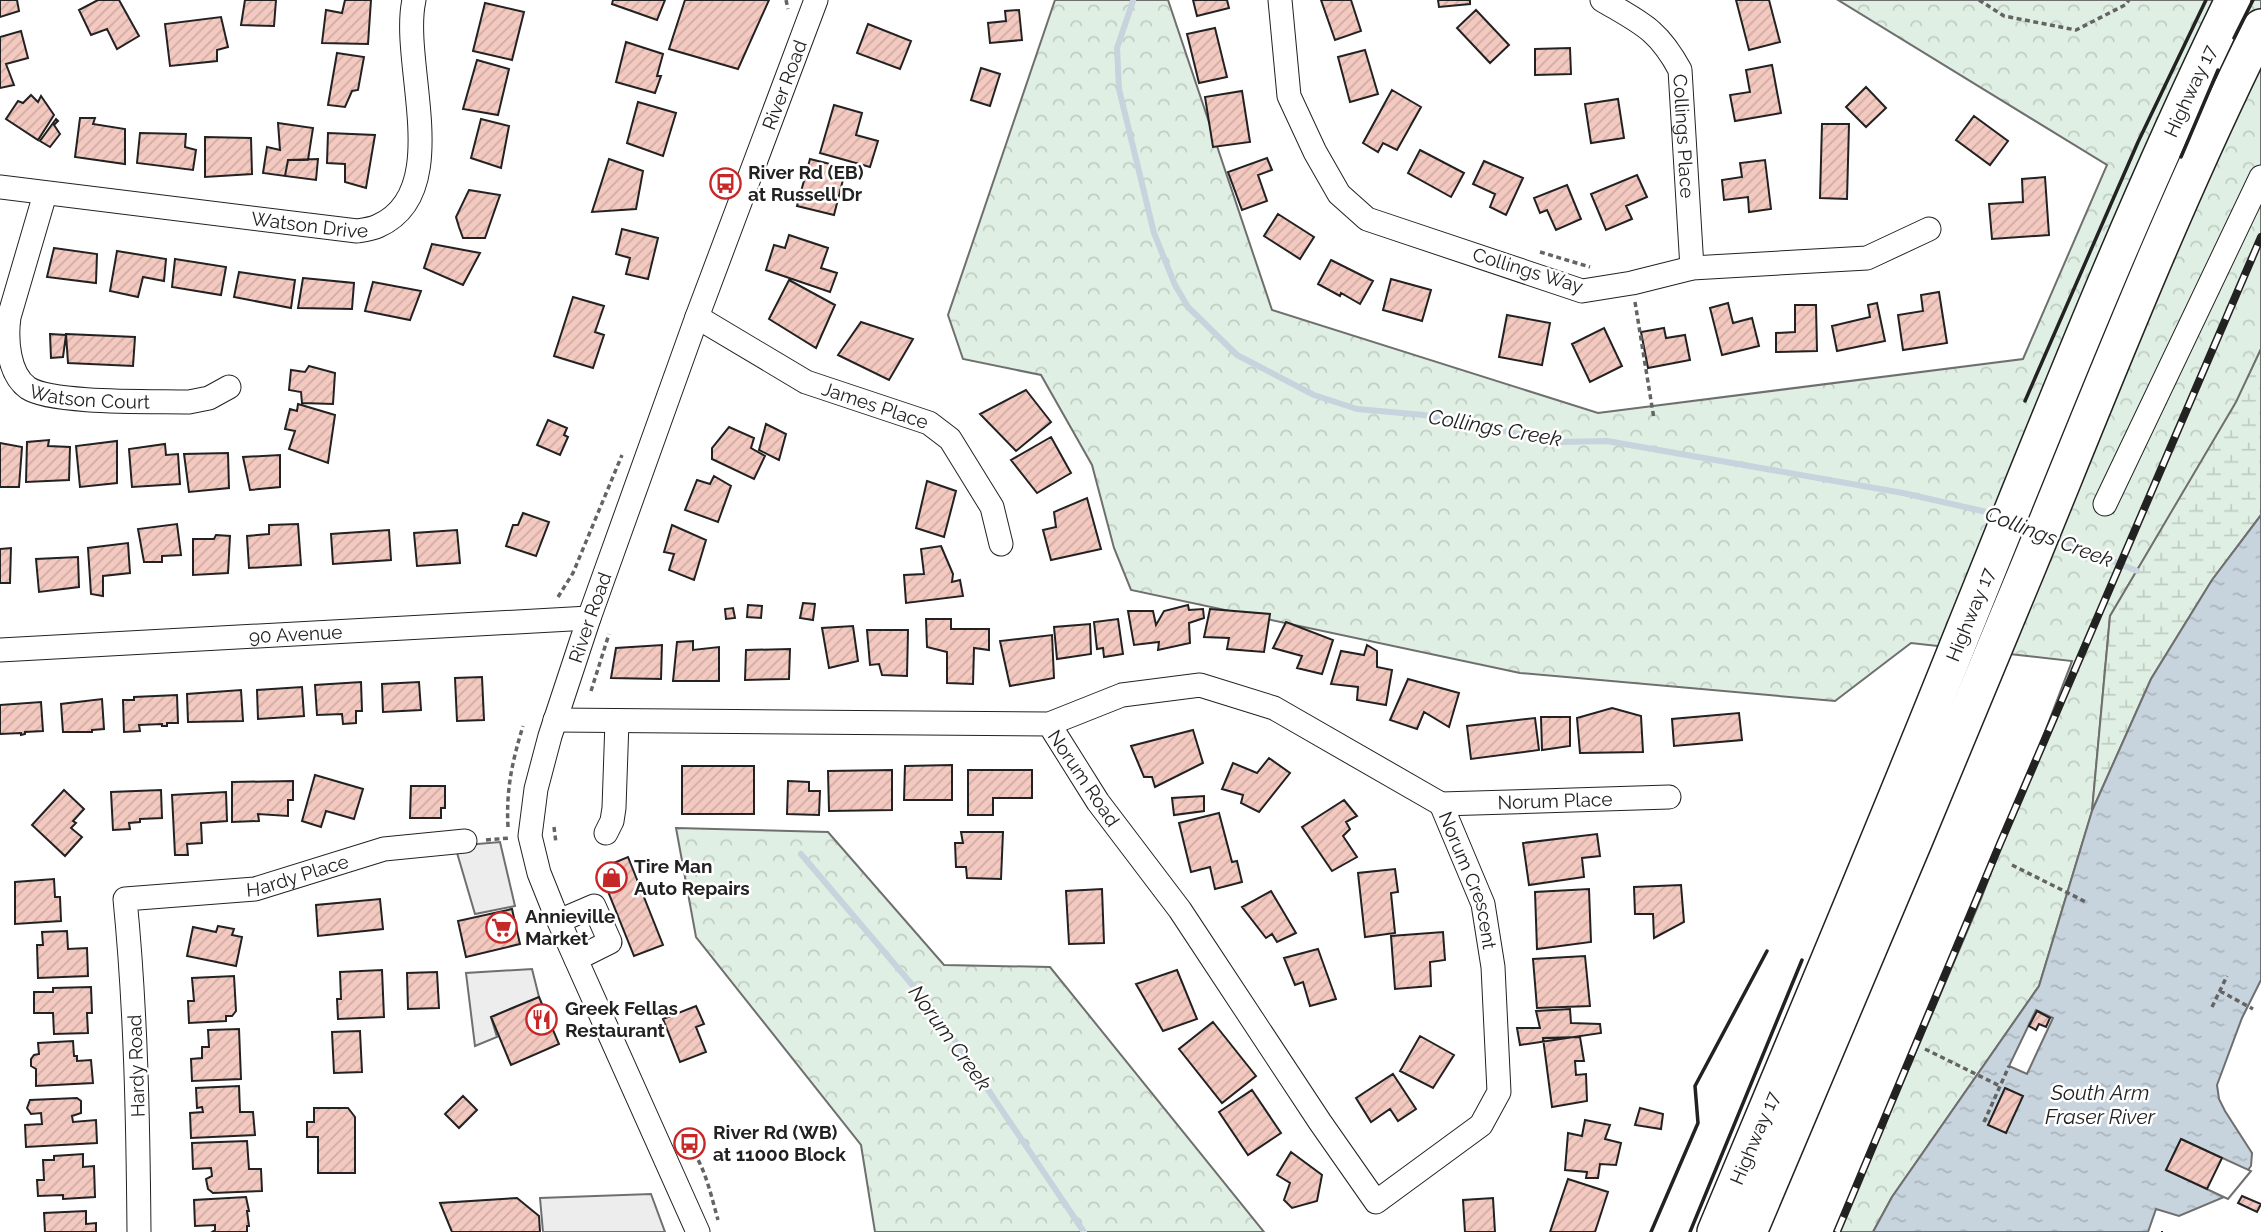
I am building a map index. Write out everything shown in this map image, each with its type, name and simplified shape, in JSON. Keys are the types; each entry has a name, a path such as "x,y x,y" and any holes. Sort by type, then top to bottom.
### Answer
{"highway":[{"name":"Highway 17","path":"1715,1232 1890,815 2036,453 2192,83 2233,0"},
{"name":"Highway 17","path":"1749,1232 1876,934 2150,272 2228,93 2261,27"}],"street":[{"name":"Watson Drive","path":"0,187 357,231 378,226 395,215 407,202 414,190 419,165 420,136 413,48 414,0"},
{"name":"River Road","path":"698,1232 559,921 539,873 530,836 536,789 555,720 589,618 697,317 816,0"},
{"name":"Collings Way","path":"1280,0 1289,96 1315,152 1339,194 1367,219 1582,290 1632,283 1692,268 1867,258 1929,229"},
{"name":"Collings Place","path":"1602,0 1650,29 1667,47 1680,70 1692,268"},
{"path":"2105,504 2261,177"},
{"name":"Watson Court","path":"45,194 9,317 7,333 15,373 26,386 41,394 64,398 189,402 209,398 229,387"},
{"name":"James Place","path":"697,317 806,382 929,423 950,439 992,507 1001,544"},
{"name":"90 Avenue","path":"0,650 589,618"},
{"name":"Norum Crescent","path":"1049,724 1122,695 1200,685 1274,708 1441,804 1483,904 1493,967 1499,1092 1481,1125 1376,1202"},
{"name":"Norum Road","path":"555,720 1049,724 1098,802 1180,910 1376,1202"},
{"path":"606,833 614,808 617,721"},
{"name":"Norum Place","path":"1441,804 1669,797"},
{"name":"Hardy Place","path":"125,900 255,889 384,849 465,841"},
{"name":"Hardy Road","path":"125,900 132,972 138,1095 139,1232"},
{"path":"559,921 594,906 610,942 576,959"}],"path":[{"path":"1979,0 2004,16 2076,30 2125,5 2129,0"},
{"path":"1538,251 1588,267 1600,266"},
{"path":"1632,283 1654,419"},
{"path":"554,821 557,851"},
{"path":"465,841 530,836"},
{"path":"2012,865 2088,903"},
{"path":"2212,1007 2227,976"},
{"path":"2220,991 2253,1009"},
{"path":"1926,1049 2000,1086"},
{"path":"1984,1122 2009,1066"},
{"path":"674,1130 693,1146 708,1183 721,1232"}],"green space":[{"path":"1055,0 1168,0 1272,310 1598,413 2023,359 2107,165 1838,0 2261,0 2261,349 2237,402 2110,616 2092,811 2039,986 1892,1197 1873,1232 1839,1232 1981,899 2072,661 1911,643 1835,701 1520,673 1131,590 1114,548 1092,465 1041,375 963,359 948,315"},
{"path":"2261,349 2261,515 2212,580 2151,679 2092,811 2110,616 2236,402"},
{"path":"676,828 828,832 944,965 1050,967 1264,1232 875,1232 861,1145 696,937"}],"shaded area":[{"path":"500,842 515,906 475,914 455,846"},
{"path":"532,969 539,997 491,1017 497,1037 475,1046 466,973"},
{"path":"651,1194 665,1232 543,1232 540,1198"}],"water":[{"name":"South Arm Fraser River","path":"2261,515 2261,980 2242,1018 2217,1085 2219,1099 2225,1111 2252,1153 2251,1166 2229,1195 2179,1216 2156,1209 2148,1232 1873,1232 1892,1197 2039,986 2092,811 2151,679 2212,580"}],"pier":[{"path":"2036,1010 2053,1018 2027,1074 2009,1066"},
{"path":"2181,1139 2251,1171 2228,1199 2166,1170"}],"building":[{"path":"0,0 17,0 19,11 0,17"},
{"path":"98,0 119,0 139,36 117,49 107,29 91,35 79,10"},
{"path":"245,0 276,0 274,26 241,25"},
{"path":"345,0 371,0 368,44 322,43 326,10 342,13"},
{"path":"613,0 665,0 657,20 612,4"},
{"path":"685,0 769,0 738,69 669,49"},
{"path":"1193,0 1227,0 1229,8 1197,16"},
{"path":"1321,0 1351,0 1361,31 1335,40"},
{"path":"1438,0 1470,0 1470,4 1439,7"},
{"path":"1736,0 1769,0 1780,42 1749,50"},
{"path":"485,3 524,12 512,60 473,51"},
{"path":"1019,10 1022,40 990,43 988,23 1006,21 1005,11"},
{"path":"1476,10 1509,45 1490,63 1457,28"},
{"path":"221,17 228,47 217,50 217,61 170,66 165,24"},
{"path":"868,24 911,41 900,69 857,53"},
{"path":"1215,28 1227,77 1199,83 1187,34"},
{"path":"21,31 28,58 6,64 14,85 0,88 0,37"},
{"path":"626,42 663,54 657,76 661,76 655,93 616,82"},
{"path":"1570,48 1571,74 1535,75 1535,49"},
{"path":"1365,50 1378,94 1350,102 1338,57"},
{"path":"337,53 364,57 358,90 352,91 345,107 328,105"},
{"path":"477,60 509,69 498,115 463,109"},
{"path":"1772,65 1781,113 1735,121 1730,95 1750,92 1746,70"},
{"path":"981,68 1000,74 990,106 971,100"},
{"path":"1866,87 1886,108 1866,127 1846,107"},
{"path":"1392,90 1421,107 1397,150 1383,143 1378,152 1363,143"},
{"path":"1242,91 1250,142 1213,147 1205,97"},
{"path":"31,95 38,102 41,96 54,115 38,140 6,119 18,101 23,103"},
{"path":"1618,99 1624,138 1591,143 1585,104"},
{"path":"638,102 676,113 663,156 627,143"},
{"path":"834,105 862,113 856,135 878,141 870,167 820,153"},
{"path":"1974,116 2008,141 1990,165 1956,140"},
{"path":"80,118 95,118 93,124 125,129 125,164 75,157"},
{"path":"56,119 58,121 54,125 60,134 50,147 40,141"},
{"path":"481,119 509,126 501,168 471,158"},
{"path":"278,123 313,128 308,160 288,160 285,176 263,173 267,147 280,150"},
{"path":"1822,124 1849,124 1847,199 1820,198"},
{"path":"140,133 186,134 185,147 196,150 193,170 137,163"},
{"path":"328,133 375,135 366,188 345,182 345,164 327,163"},
{"path":"205,137 251,138 252,174 205,177"},
{"path":"1420,150 1464,173 1451,197 1408,173"},
{"path":"1267,158 1272,170 1258,175 1267,201 1242,210 1228,172"},
{"path":"318,159 316,180 285,176 288,160"},
{"path":"609,159 643,171 636,209 592,212"},
{"path":"810,159 846,168 834,215 797,206"},
{"path":"1765,160 1771,209 1749,212 1748,197 1724,200 1722,180 1742,177 1740,163"},
{"path":"1484,161 1523,178 1506,215 1490,207 1495,194 1473,184"},
{"path":"1637,175 1647,197 1626,206 1632,219 1606,230 1591,194"},
{"path":"2045,177 2049,235 1992,239 1989,204 2023,202 2022,179"},
{"path":"1567,185 1581,219 1556,230 1547,210 1540,213 1534,198"},
{"path":"469,190 500,195 485,238 463,238 459,227 456,217"},
{"path":"1278,214 1314,237 1300,259 1264,236"},
{"path":"622,229 658,238 648,279 626,274 630,258 616,254"},
{"path":"789,235 828,248 821,268 837,273 830,292 766,270 774,245 785,248"},
{"path":"432,244 480,253 463,285 424,268"},
{"path":"54,248 97,254 96,283 47,277"},
{"path":"117,251 166,259 164,281 143,277 138,297 110,291"},
{"path":"175,259 226,267 221,295 172,287"},
{"path":"1331,260 1373,281 1360,304 1318,284"},
{"path":"239,272 295,280 291,308 234,297"},
{"path":"303,278 354,283 352,309 298,308"},
{"path":"1391,279 1431,290 1422,321 1383,310"},
{"path":"789,280 835,305 816,348 769,319"},
{"path":"373,282 421,291 410,320 365,311"},
{"path":"1939,292 1947,343 1903,350 1898,315 1923,311 1921,295"},
{"path":"573,297 604,306 595,332 604,335 593,368 554,356"},
{"path":"1728,303 1733,323 1752,318 1759,346 1722,355 1710,308"},
{"path":"1877,303 1885,341 1837,351 1832,326 1870,317 1868,305"},
{"path":"1795,305 1816,305 1817,351 1776,352 1776,333 1795,332"},
{"path":"1507,315 1550,323 1542,365 1499,357"},
{"path":"861,322 913,339 889,380 838,355"},
{"path":"1604,328 1622,366 1590,382 1572,344"},
{"path":"1664,328 1666,338 1685,335 1690,360 1648,368 1641,332"},
{"path":"50,334 66,335 63,357 51,358"},
{"path":"66,334 135,337 133,366 68,363"},
{"path":"309,366 335,373 333,404 302,403 301,392 289,390 291,370 305,372"},
{"path":"1026,390 1051,422 1016,451 980,414"},
{"path":"298,404 335,415 328,463 289,449 295,431 285,429 290,409 297,411"},
{"path":"548,420 567,428 564,435 568,437 560,455 537,445"},
{"path":"766,424 786,434 779,460 759,450"},
{"path":"729,427 754,438 751,448 765,456 754,479 712,459 712,448"},
{"path":"1051,437 1071,473 1037,493 1011,460"},
{"path":"49,440 48,446 70,447 69,480 26,482 27,442"},
{"path":"117,441 117,483 80,487 76,446"},
{"path":"0,443 22,447 19,487 0,487"},
{"path":"165,444 166,455 178,454 180,484 132,487 129,449"},
{"path":"228,453 229,488 189,492 184,454"},
{"path":"280,455 280,487 250,490 243,457"},
{"path":"714,476 731,486 718,522 685,510 697,480 710,484"},
{"path":"927,481 956,491 944,537 916,528"},
{"path":"1087,498 1101,549 1051,560 1043,530 1056,527 1054,512"},
{"path":"523,513 549,522 536,556 506,546 513,525 518,525"},
{"path":"177,524 181,555 162,556 162,562 144,562 138,529"},
{"path":"298,524 301,565 249,568 247,536 269,534 269,525"},
{"path":"672,525 706,540 694,580 669,570 674,554 664,552"},
{"path":"389,530 391,560 333,564 331,534"},
{"path":"457,530 460,563 417,566 414,533"},
{"path":"216,535 230,536 228,573 193,575 193,539 214,539"},
{"path":"128,543 130,573 103,576 103,596 91,594 88,548"},
{"path":"941,546 953,574 952,582 960,580 963,596 906,603 904,575 924,574 921,549"},
{"path":"11,548 10,583 0,583 0,549"},
{"path":"78,557 79,587 39,592 36,559"},
{"path":"803,603 815,604 813,620 800,618"},
{"path":"748,605 762,606 761,618 747,617"},
{"path":"1188,605 1189,610 1203,609 1204,618 1189,623 1190,643 1158,650 1159,642 1134,645 1128,611 1153,611 1156,625 1164,611"},
{"path":"733,608 735,618 726,619 725,609"},
{"path":"1210,609 1270,614 1264,652 1227,649 1229,638 1204,637"},
{"path":"926,619 951,619 951,629 989,629 989,650 974,648 973,684 947,683 947,652 927,647"},
{"path":"1118,619 1123,654 1104,657 1103,648 1097,649 1094,622"},
{"path":"1286,622 1333,640 1322,674 1297,668 1302,656 1273,648"},
{"path":"1090,624 1091,654 1057,659 1054,627"},
{"path":"853,626 858,661 829,668 822,628"},
{"path":"867,630 908,630 907,676 882,675 879,664 870,665"},
{"path":"1052,635 1054,678 1010,686 1000,641"},
{"path":"693,641 693,650 719,647 719,681 673,681 677,642"},
{"path":"662,645 661,679 611,678 616,648"},
{"path":"1367,645 1377,651 1377,667 1392,670 1386,705 1357,700 1358,687 1331,684 1341,651 1364,655"},
{"path":"790,649 789,679 745,680 746,650"},
{"path":"482,677 484,720 457,721 455,678"},
{"path":"1408,679 1459,693 1449,727 1424,712 1417,729 1390,720"},
{"path":"361,682 362,711 356,711 356,723 343,724 342,714 317,715 315,685"},
{"path":"419,682 421,710 383,712 382,684"},
{"path":"302,687 304,716 258,719 257,690"},
{"path":"241,690 243,721 188,722 187,694"},
{"path":"177,695 178,723 167,723 167,726 139,725 140,731 124,732 123,700"},
{"path":"102,699 104,729 92,732 63,732 61,704"},
{"path":"41,702 43,731 25,732 21,735 0,734 0,705"},
{"path":"1612,708 1641,716 1643,752 1580,753 1577,718"},
{"path":"1739,713 1742,740 1674,746 1672,719"},
{"path":"1541,717 1570,717 1570,746 1542,750"},
{"path":"1535,718 1539,750 1471,759 1467,726"},
{"path":"1193,730 1203,763 1155,787 1152,777 1144,777 1131,746"},
{"path":"1269,758 1290,773 1259,812 1241,803 1243,795 1222,789 1233,763 1257,773"},
{"path":"952,765 952,800 904,800 905,766"},
{"path":"682,766 754,766 754,814 682,814"},
{"path":"892,770 892,810 829,811 828,771"},
{"path":"968,770 1032,770 1032,798 993,798 993,815 968,815"},
{"path":"315,775 363,789 354,819 326,811 321,827 302,821"},
{"path":"293,781 293,800 288,800 288,816 258,814 259,821 232,822 232,782"},
{"path":"788,781 809,782 809,791 820,791 819,815 787,814"},
{"path":"411,786 445,786 445,808 441,808 441,818 410,818"},
{"path":"64,790 84,809 73,821 76,823 71,828 82,837 65,856 32,825"},
{"path":"161,790 162,818 140,819 140,822 129,823 130,829 113,830 111,792"},
{"path":"226,792 227,821 201,823 202,843 187,844 188,855 175,855 172,795"},
{"path":"1204,796 1204,811 1174,815 1172,798"},
{"path":"1344,800 1357,816 1346,822 1350,829 1343,836 1357,857 1332,871 1302,827"},
{"path":"1219,813 1232,862 1237,861 1242,882 1215,889 1210,867 1191,872 1179,823"},
{"path":"961,832 1003,832 1001,879 967,878 966,867 956,867 955,843 963,843"},
{"path":"1597,834 1600,856 1582,858 1584,877 1529,885 1523,843"},
{"path":"628,857 663,945 634,956 599,869"},
{"path":"1395,869 1398,892 1391,893 1395,933 1365,937 1358,873"},
{"path":"54,879 55,897 60,897 61,921 15,924 15,882"},
{"path":"1681,885 1684,922 1654,938 1653,914 1635,914 1634,887"},
{"path":"1102,889 1104,943 1069,944 1066,891"},
{"path":"1589,889 1591,942 1537,949 1535,892"},
{"path":"1271,891 1296,933 1277,942 1272,934 1266,938 1242,907"},
{"path":"380,899 383,929 318,936 316,905"},
{"path":"512,909 520,944 466,957 458,921"},
{"path":"218,926 234,929 232,935 242,937 236,966 187,956 193,927 216,932"},
{"path":"67,931 68,949 87,948 88,976 38,978 37,945 43,945 42,932"},
{"path":"1443,932 1445,960 1430,962 1431,986 1395,989 1391,936"},
{"path":"1318,949 1336,999 1310,1006 1303,982 1295,985 1284,958"},
{"path":"1585,956 1590,1006 1537,1008 1533,959"},
{"path":"382,970 384,1017 338,1019 337,999 341,999 340,972"},
{"path":"1177,970 1197,1019 1163,1031 1136,984"},
{"path":"437,972 439,1008 408,1009 407,973"},
{"path":"234,976 236,1011 232,1016 226,1016 226,1021 189,1023 188,1001 194,1001 192,978"},
{"path":"91,987 92,1013 87,1013 88,1033 54,1034 53,1013 34,1013 34,992 53,992 53,988"},
{"path":"539,997 559,1044 511,1065 491,1017"},
{"path":"696,1006 704,1024 696,1027 706,1052 680,1062 663,1019"},
{"path":"1570,1009 1571,1023 1600,1024 1601,1033 1520,1045 1517,1028 1540,1028 1536,1011"},
{"path":"2037,1011 2050,1018 2046,1027 2039,1024 2036,1030 2029,1026"},
{"path":"1213,1022 1256,1076 1222,1103 1179,1049"},
{"path":"239,1029 241,1079 192,1081 191,1059 202,1058 202,1047 209,1047 208,1030"},
{"path":"360,1031 362,1072 334,1073 332,1032"},
{"path":"1420,1036 1454,1055 1433,1088 1400,1071"},
{"path":"1580,1037 1584,1061 1575,1061 1576,1075 1586,1074 1587,1101 1552,1107 1543,1038"},
{"path":"73,1041 77,1061 91,1060 93,1083 36,1086 36,1069 31,1066 31,1059 39,1054 38,1043"},
{"path":"1393,1074 1416,1109 1398,1121 1390,1109 1371,1122 1356,1098"},
{"path":"239,1086 240,1112 253,1112 255,1135 191,1138 190,1113 203,1112 202,1107 197,1108 196,1088"},
{"path":"2005,1088 2023,1096 2006,1133 1988,1125"},
{"path":"1252,1090 1281,1133 1248,1155 1219,1112"},
{"path":"463,1096 477,1110 459,1128 445,1114"},
{"path":"77,1098 81,1101 81,1113 72,1116 73,1122 96,1120 97,1143 26,1147 25,1125 42,1124 41,1113 31,1114 27,1108 30,1100"},
{"path":"314,1108 348,1108 355,1117 355,1173 318,1173 318,1137 307,1137 307,1122 314,1122"},
{"path":"1640,1108 1663,1114 1661,1129 1635,1125"},
{"path":"1585,1120 1610,1125 1605,1139 1621,1143 1616,1165 1600,1164 1598,1178 1586,1178 1587,1172 1565,1170 1568,1133 1582,1136"},
{"path":"2181,1139 2222,1158 2207,1189 2166,1170"},
{"path":"247,1141 249,1169 261,1169 262,1191 213,1193 208,1189 206,1179 212,1176 211,1168 193,1169 192,1143"},
{"path":"1291,1152 1322,1175 1317,1201 1292,1208 1284,1200 1290,1183 1277,1175"},
{"path":"83,1154 83,1167 94,1166 95,1197 63,1199 63,1195 38,1196 37,1180 44,1180 43,1160 54,1160 54,1156"},
{"path":"1568,1179 1608,1192 1595,1232 1550,1232"},
{"path":"2242,1196 2261,1204 2257,1212 2238,1203"},
{"path":"246,1197 249,1211 247,1232 212,1232 215,1225 195,1226 194,1200"},
{"path":"517,1198 539,1216 540,1232 452,1232 440,1203"},
{"path":"1493,1198 1495,1232 1465,1232 1463,1200"},
{"path":"86,1211 86,1224 96,1223 96,1232 45,1232 44,1213"}],"waterway":[{"name":"Collings Creek","path":"1133,1 1117,48 1119,89 1154,233 1175,285 1188,307 1237,355 1314,395 1357,409 1424,415 1559,442 1607,441 1903,493 2000,515"},
{"name":"Collings Creek","path":"2052,536 2137,571"},
{"name":"Norum Creek","path":"801,854 937,1014 1084,1232"}],"railway":[{"path":"1837,1232 1999,846 2261,237"}],"wall":[{"path":"2025,401 2138,142 2206,0"},
{"path":"2234,38 2253,0"},
{"path":"2181,157 2218,70"},
{"path":"1651,1232 1698,1123 1695,1086 1767,951"},
{"path":"1690,1232 1802,960"}],"place":[{"name":"River Rd (EB) at Russell Dr","path":"725,183"},
{"name":"Tire Man Auto Repairs","path":"611,877"},
{"name":"Annieville Market","path":"502,927"},
{"name":"Greek Fellas Restaurant","path":"542,1019"},
{"name":"River Rd (WB) at 11000 Block","path":"690,1143"}]}
